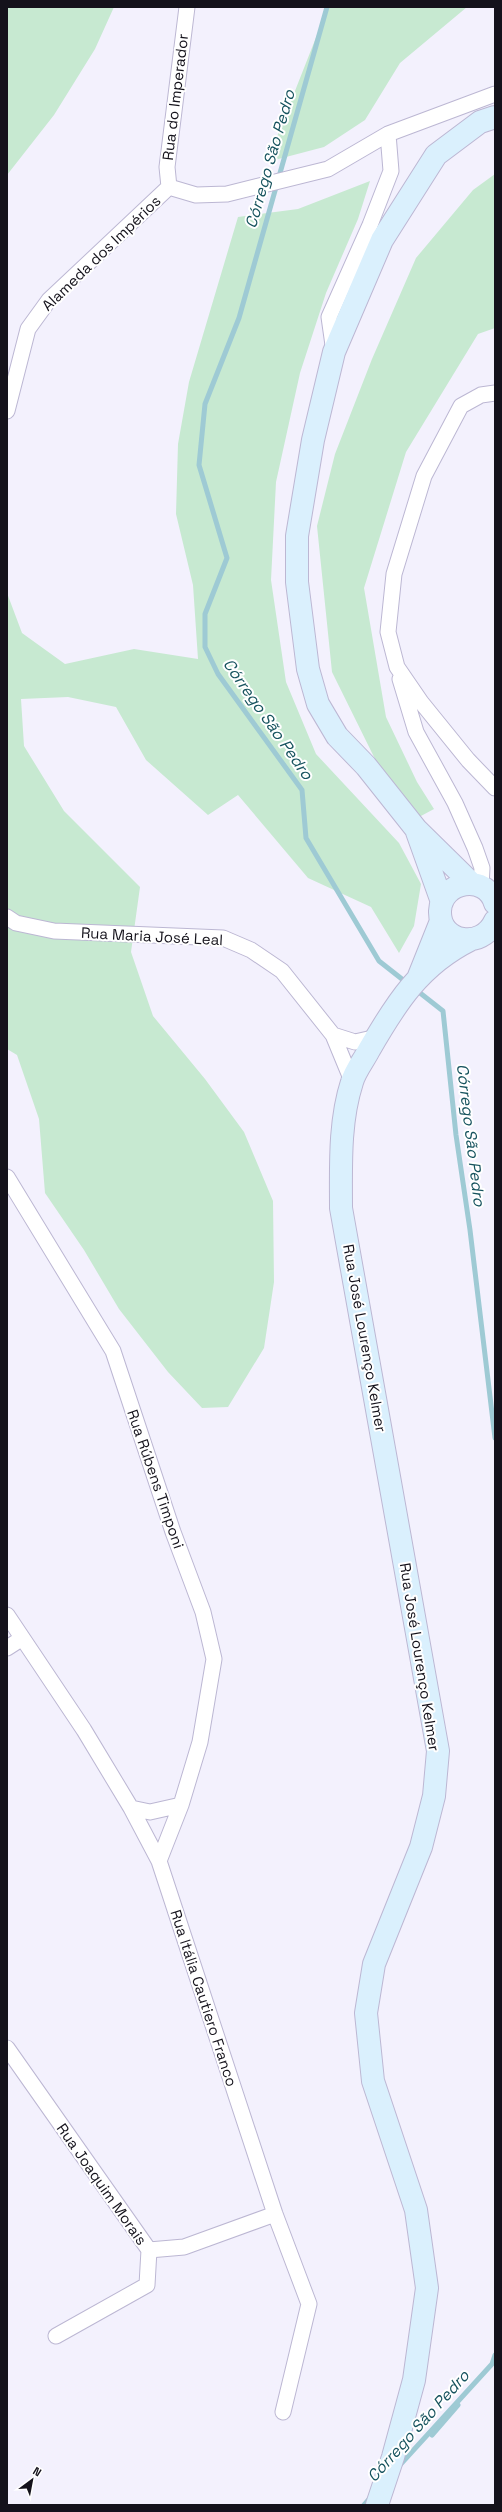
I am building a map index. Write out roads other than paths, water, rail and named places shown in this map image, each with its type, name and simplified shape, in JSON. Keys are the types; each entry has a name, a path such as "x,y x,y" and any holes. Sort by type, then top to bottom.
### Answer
{"main road":[{"path":"489,894 416,829 366,766 337,736 318,704 308,669 297,582 297,536 313,440 334,352 382,240 436,155 480,122 495,117"},
{"path":"416,829 442,912 453,935 480,940"},
{"path":"442,912 453,888 489,894"},
{"name":"Rua José Lourenço Kelmer","path":"418,978 442,912"},
{"name":"Rua José Lourenço Kelmer","path":"377,2505 393,2457 414,2380 427,2288 416,2210 373,2081 366,2013 374,1964 421,1847 434,1796 438,1751 342,1208 341,1152 352,1081 394,1006 418,978 457,947 480,940 495,921"}],"street":[{"name":"Rua do Imperador","path":"169,188 166,167 187,7"},
{"path":"169,188 196,195 227,194 328,169 388,134 495,94"},
{"path":"334,352 329,317 370,225 391,170 388,134"},
{"name":"Alameda dos Impérios","path":"7,411 28,329 49,300 169,188"},
{"path":"489,894 475,848 455,803 416,732 388,632 394,574 424,476 461,406 481,395 495,393"},
{"path":"397,667 421,702 468,760 495,788"},
{"name":"Rua Maria José Leal","path":"7,917 16,923 54,931 223,938 251,950 282,971 333,1035 352,1081"},
{"path":"333,1035 355,1042 377,1037"},
{"name":"Rua Rúbens Timponi","path":"7,1177 113,1351 174,1532 203,1612 214,1659 200,1742 181,1805 160,1861"},
{"name":"Rua Itália Cautiero Franco","path":"7,1616 21,1639 84,1730 131,1808 160,1861 275,2214 309,2304 283,2412"},
{"path":"7,1648 21,1639"},
{"path":"131,1808 150,1812 181,1805"},
{"name":"Rua Joaquim Morais","path":"7,2048 149,2250 184,2246 275,2214"},
{"path":"56,2336 147,2285 149,2250"}],"waterway":[{"name":"Córrego São Pedro","path":"327,7 239,318 205,404 199,465 227,558 205,614 205,647 218,674 302,790 306,838 379,961 407,983"},
{"name":"Córrego São Pedro","path":"415,989 443,1011 456,1135 470,1230 495,1438"},
{"name":"Córrego São Pedro","path":"399,2466 492,2364 495,2355"},
{"name":"Córrego São Pedro","path":"432,2435 458,2405"},
{"name":"Córrego São Pedro","path":"364,2505 371,2497"}]}
